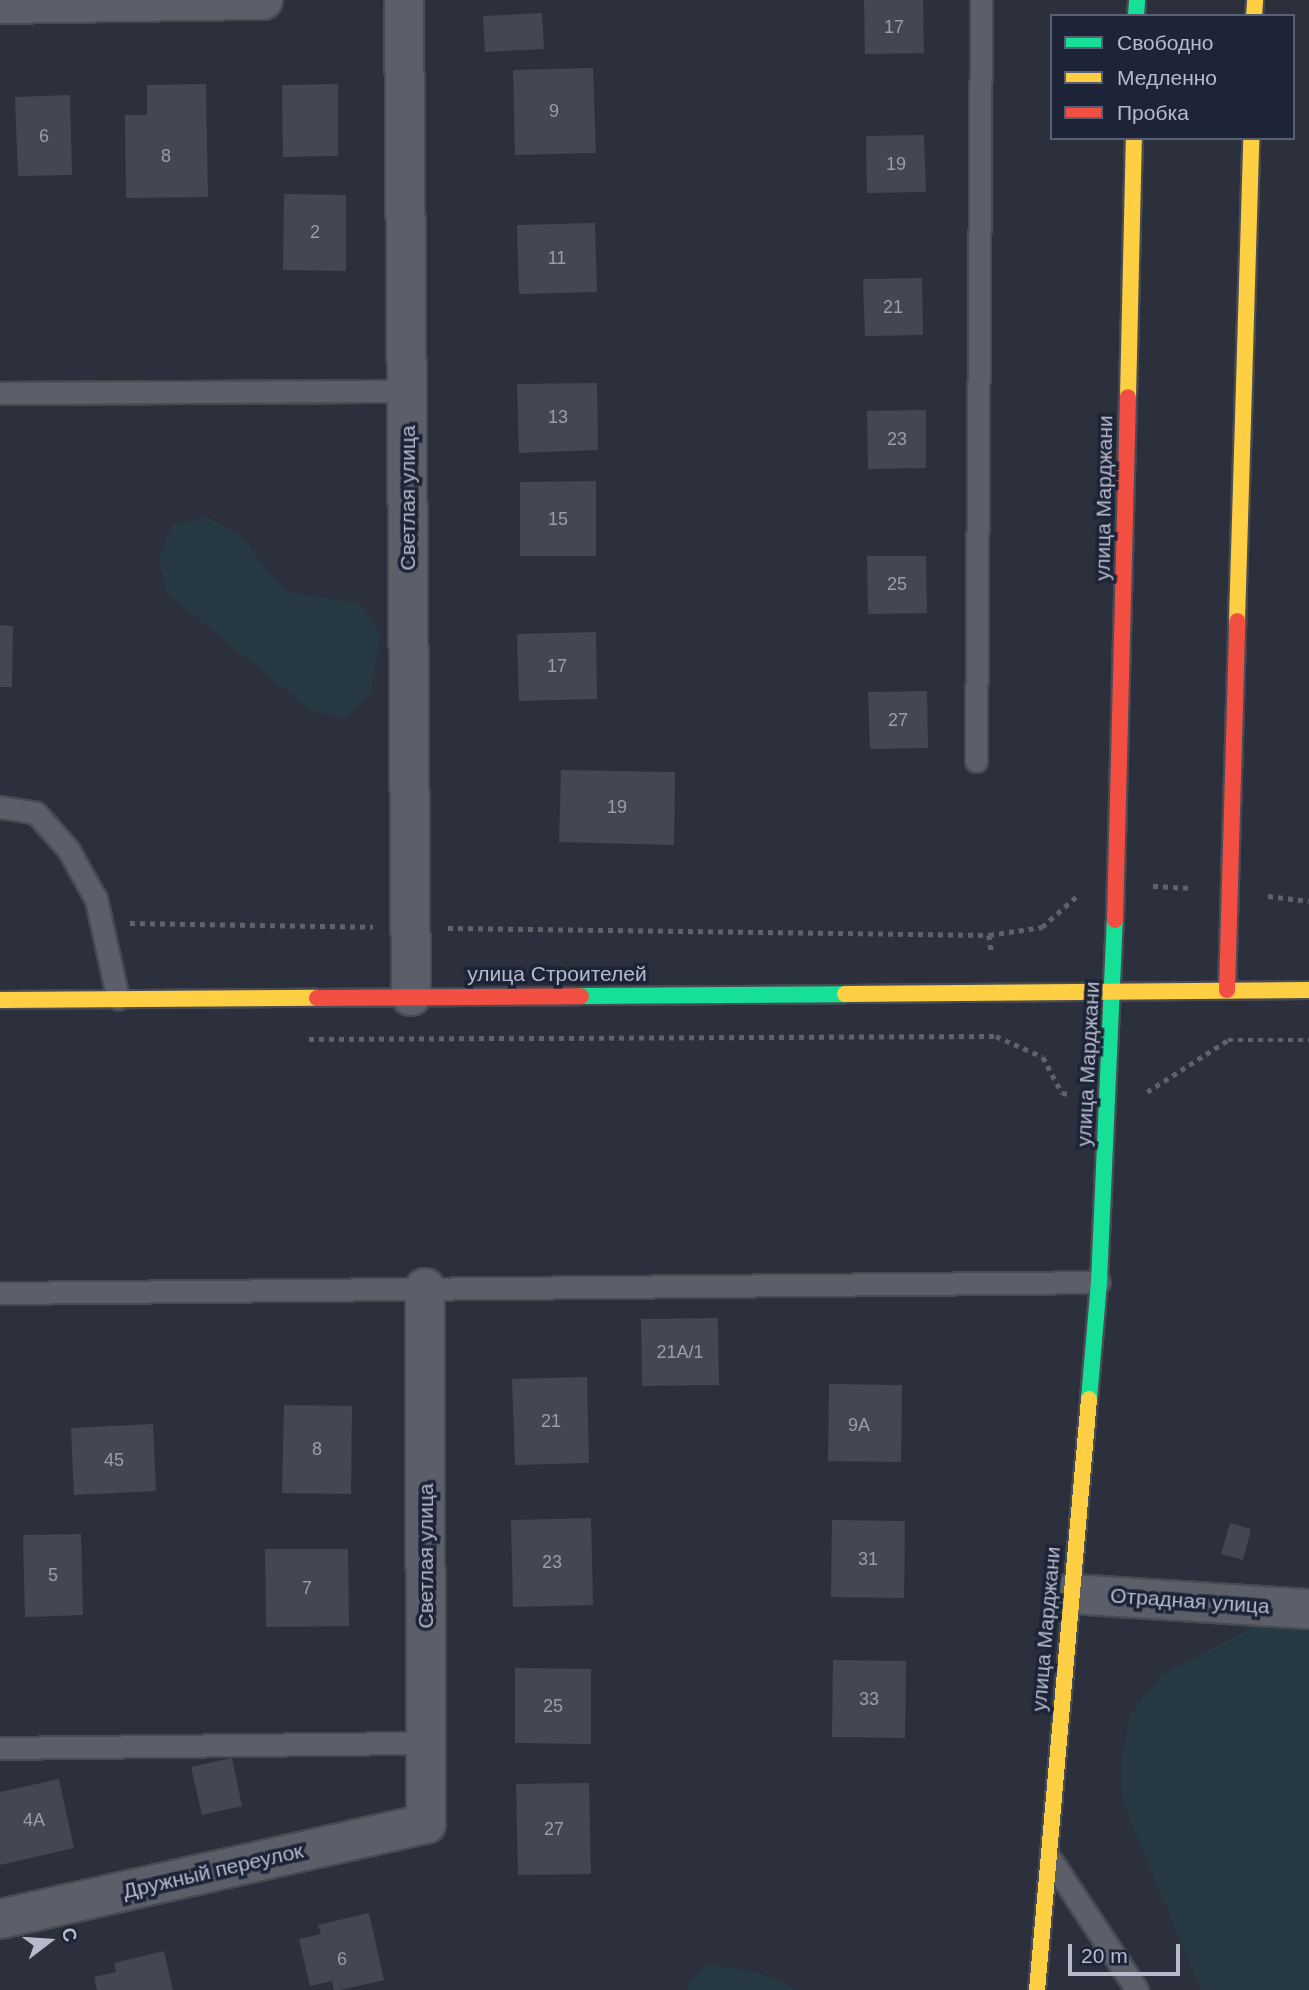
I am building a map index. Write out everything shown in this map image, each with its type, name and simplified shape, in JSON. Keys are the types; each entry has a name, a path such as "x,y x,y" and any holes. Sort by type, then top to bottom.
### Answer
{"street":[{"path":"0,4 263,0"},
{"name":"Светлая улица","path":"404,0 411,996"},
{"name":"улица Марджани","path":"1037,1990 1098,1282 1114,993 1133,140"},
{"path":"1227,990 1251,140"},
{"name":"улица Строителей","path":"0,1000 1309,990"},
{"name":"Светлая улица","path":"425,1288 426,1824"},
{"name":"Отрадная улица","path":"1070,1594 1309,1609"},
{"name":"Дружный переулок","path":"0,1919 426,1824"}],"lane":[{"path":"976,761 981,0"},
{"path":"0,393 407,391"},
{"path":"0,807 36,813 68,849 96,899 118,999"},
{"path":"0,1293 1098,1282"},
{"path":"0,1748 427,1743"},
{"path":"1048,1856 1137,1990"}],"path":[{"path":"101,923 989,934 1042,927 1086,887 1116,884 1230,890 1309,901"},
{"path":"304,1039 996,1037 1043,1056 1062,1093 1108,1098 1147,1091 1228,1040 1309,1040"}],"shaded area":[{"path":"207,517 239,535 286,592 359,603 380,635 370,692 344,718 310,710 167,593 158,559 172,525"},
{"path":"1309,1625 1309,1990 1201,1990 1123,1802 1121,1758 1131,1713 1162,1675 1255,1626"},
{"path":"708,1965 758,1972 796,1990 688,1990 688,1984"}],"building":[{"path":"864,0 923,0 924,53 865,54"},
{"path":"542,13 544,49 485,52 483,16"},
{"path":"593,68 596,153 515,155 513,70"},
{"path":"206,84 208,197 126,198 125,115 147,115 147,85"},
{"path":"338,84 338,156 283,157 282,85"},
{"path":"70,95 72,175 18,176 15,97"},
{"path":"924,135 926,192 867,193 866,136"},
{"path":"284,194 346,195 346,271 283,270"},
{"path":"595,223 597,292 519,294 517,225"},
{"path":"922,278 923,335 865,336 863,279"},
{"path":"597,383 598,450 519,453 517,384"},
{"path":"926,410 926,468 868,469 867,411"},
{"path":"596,481 596,556 520,556 520,482"},
{"path":"867,556 926,556 927,613 868,614"},
{"path":"0,625 13,626 12,687 0,687"},
{"path":"596,632 597,699 519,701 517,634"},
{"path":"927,691 928,748 870,749 868,692"},
{"path":"561,770 675,772 674,845 559,842"},
{"path":"718,1318 719,1385 642,1386 641,1319"},
{"path":"587,1377 589,1463 515,1465 512,1379"},
{"path":"829,1384 902,1385 901,1462 828,1461"},
{"path":"284,1405 352,1406 351,1494 282,1493"},
{"path":"153,1424 156,1491 74,1495 71,1428"},
{"path":"591,1518 593,1605 513,1607 511,1520"},
{"path":"832,1520 905,1521 904,1598 831,1597"},
{"path":"1230,1523 1251,1529 1243,1560 1221,1554"},
{"path":"81,1534 83,1615 25,1617 23,1535"},
{"path":"265,1549 348,1549 349,1626 266,1627"},
{"path":"833,1660 906,1661 905,1738 832,1737"},
{"path":"515,1668 591,1669 591,1744 515,1743"},
{"path":"232,1758 242,1806 202,1815 191,1767"},
{"path":"59,1779 74,1848 0,1865 0,1792"},
{"path":"589,1783 591,1874 518,1875 516,1784"},
{"path":"369,1913 384,1980 340,1990 334,1990 332,1981 310,1986 299,1939 321,1934 318,1925"},
{"path":"164,1951 173,1990 97,1990 94,1977 116,1972 114,1963"}],"traffic: fast":[{"path":"1136,14 1137,0"},
{"path":"1089,1399 1099,1282 1115,920"},
{"path":"581,996 845,994"}],"traffic: slow":[{"path":"1254,14 1255,0"},
{"path":"1128,397 1134,140"},
{"path":"1237,621 1251,140"},
{"path":"845,994 1309,990"},
{"path":"0,1000 317,998"},
{"path":"1037,1990 1089,1399"}],"traffic: jam":[{"path":"1115,920 1128,397"},
{"path":"1227,990 1237,621"},
{"path":"317,998 581,996"}]}
